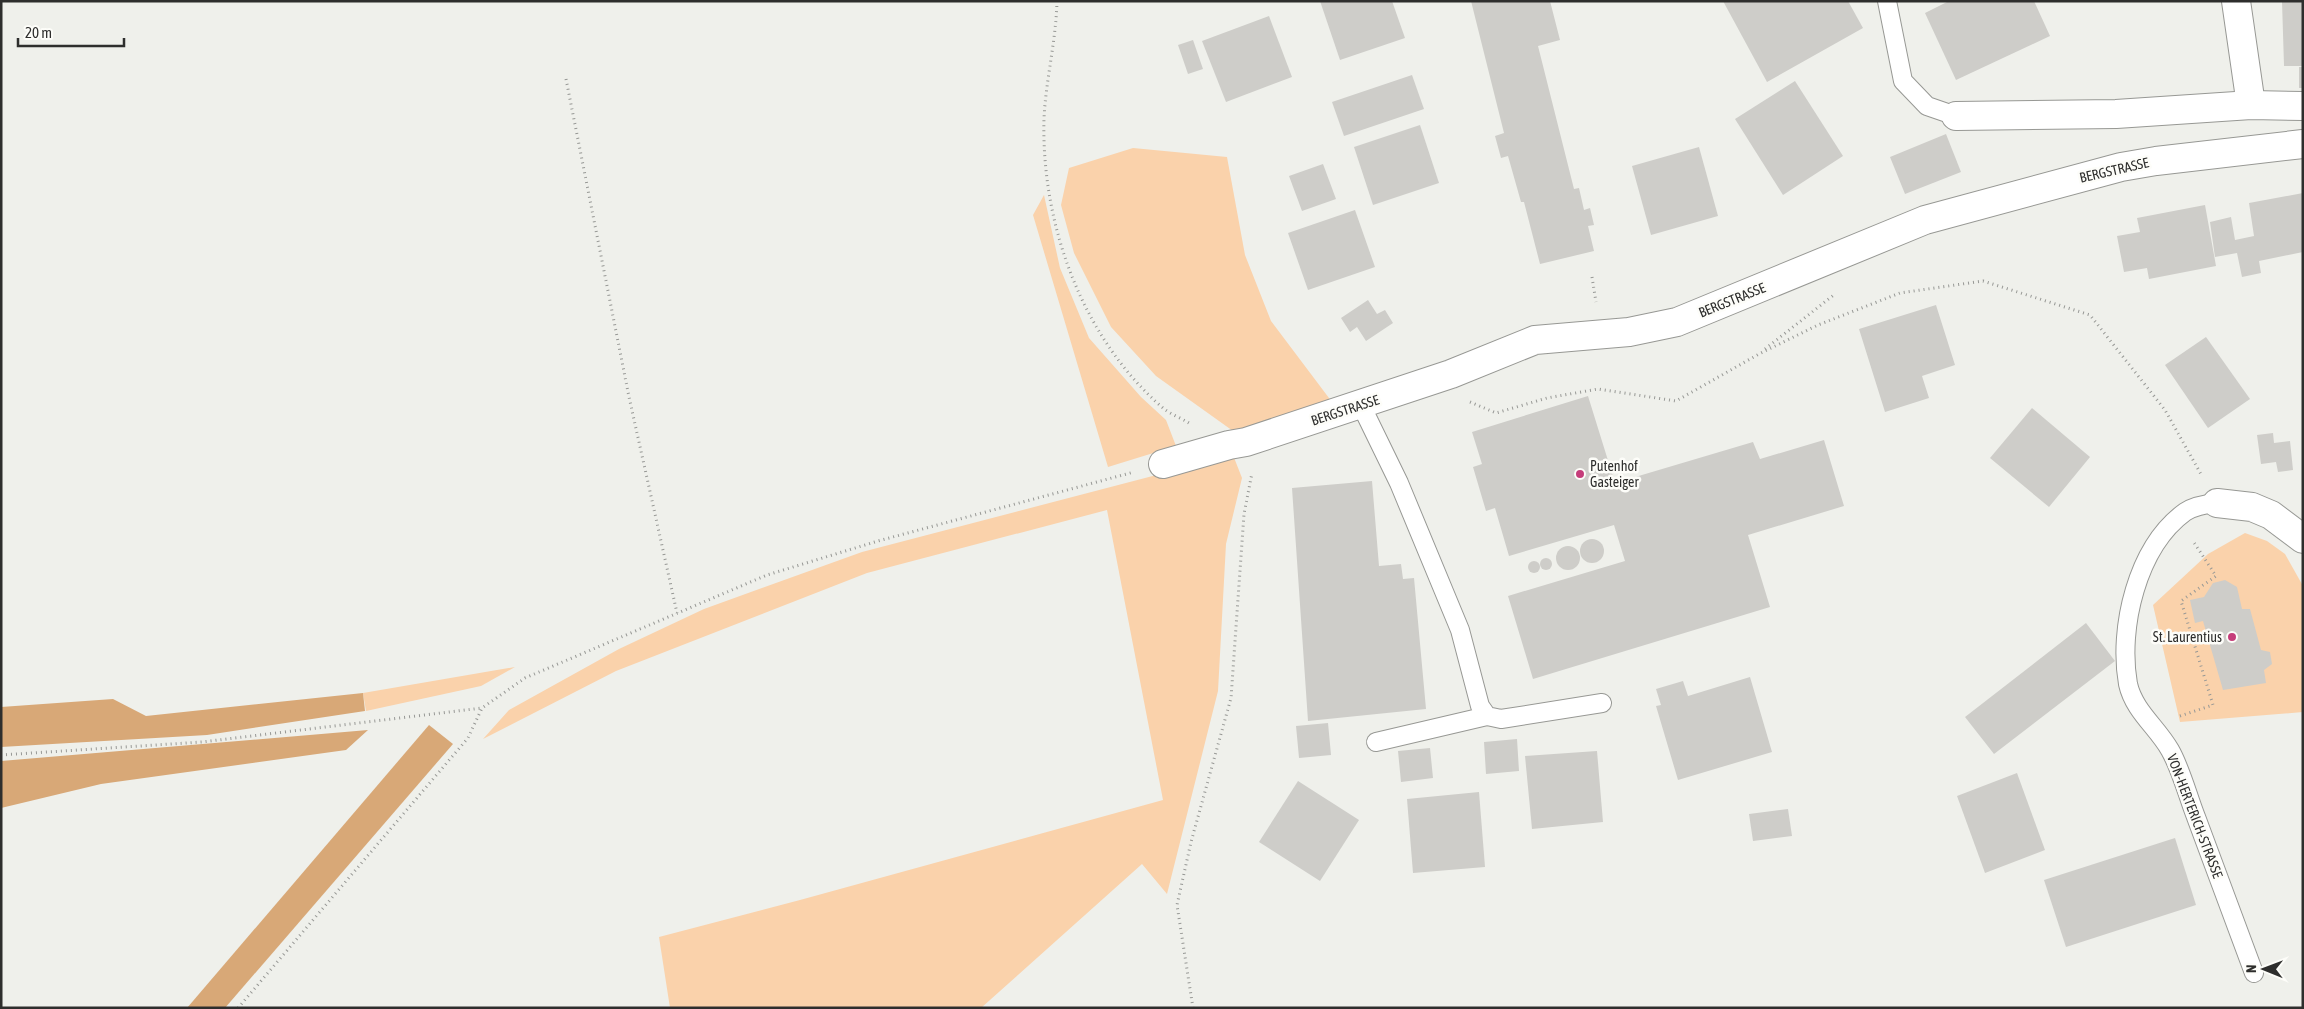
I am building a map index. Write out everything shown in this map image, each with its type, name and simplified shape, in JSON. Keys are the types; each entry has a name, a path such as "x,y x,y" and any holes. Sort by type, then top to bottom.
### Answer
{"street":[{"path":"2236,1 2251,105"},
{"path":"1956,116 2116,114 2251,105 2303,106"},
{"name":"BERGSTRASSE","path":"1162,464 1361,405 1451,374 1535,340 1629,332 1677,322 1925,220 2121,167 2156,161 2303,144"},
{"name":"VON-HERTERICH-STRASSE","path":"2217,502 2252,508 2271,515 2303,539"}],"lane":[{"path":"1887,1 1903,82 1927,106 1956,116"},
{"path":"1361,405 1399,483 1460,630 1480,706 1487,716"},
{"name":"VON-HERTERICH-STRASSE","path":"2217,502 2203,504 2186,512 2164,532 2146,562 2132,596 2126,629 2124,658 2129,686 2138,708 2171,750 2254,973"},
{"path":"1376,742 1487,716 1501,719 1602,703"}],"path":[{"path":"1057,1 1056,27 1044,118 1048,182 1062,249 1082,300 1123,368 1164,409 1238,443 1253,468 1244,514 1231,698 1191,842 1177,905 1193,1008"},
{"path":"566,80 629,397 677,613"},
{"path":"1451,374 1471,403 1496,413 1547,398 1598,390 1676,401 1759,354 1818,325 1900,293 1983,281 2090,315 2166,410 2217,502"},
{"path":"1759,354 1835,294"},
{"path":"1,755 202,742 482,708 525,678 767,575 878,542 1162,464"},
{"path":"2178,717 2213,705 2181,601 2216,576 2204,558"},
{"path":"238,1008 468,738 482,708"}],"shaded area":[{"path":"1133,148 1227,157 1245,255 1271,321 1335,406 1240,436 1156,376 1111,327 1074,253 1061,205 1069,168"},
{"path":"1044,195 1060,268 1089,338 1141,397 1166,420 1176,446 1108,467 1033,215"},
{"path":"1233,455 1242,478 1226,544 1218,691 1167,894 1142,864 981,1008 670,1008 659,937 1163,800 1107,510 867,573 616,671 483,739 509,710 619,649 704,609 862,552"},
{"path":"2245,533 2267,541 2285,554 2303,586 2303,712 2180,722 2153,605 2208,554"},
{"path":"515,667 481,686 366,711 363,693"},
{"path":"363,693 365,711 207,735 1,747 1,707 113,699 146,716"},
{"path":"429,725 453,744 225,1008 187,1008"},
{"path":"368,730 346,750 101,784 1,808 1,761"}],"building":[{"path":"1320,1 1392,1 1405,38 1340,60"},
{"path":"1471,1 1550,1 1560,40 1538,46 1574,189 1579,188 1584,210 1590,208 1594,225 1588,226 1594,251 1540,264 1524,202 1521,202 1508,156 1501,158 1495,136 1504,133"},
{"path":"1723,1 1848,1 1863,28 1767,82"},
{"path":"1949,1 2034,1 2050,36 1956,80 1925,13"},
{"path":"2282,1 2303,1 2303,66 2284,66"},
{"path":"1269,16 1292,77 1226,102 1202,41"},
{"path":"1193,40 1203,69 1188,74 1178,45"},
{"path":"2299,67 2303,67 2303,88 2299,88"},
{"path":"1412,75 1424,109 1344,136 1332,102"},
{"path":"1795,81 1843,156 1783,195 1735,119"},
{"path":"1420,125 1439,183 1373,205 1354,147"},
{"path":"1946,134 1961,172 1905,194 1890,157"},
{"path":"1699,147 1718,216 1651,235 1632,166"},
{"path":"1323,164 1336,199 1302,211 1289,176"},
{"path":"2303,193 2303,252 2259,261 2261,273 2242,277 2237,253 2215,257 2210,222 2231,217 2235,240 2254,236 2249,203"},
{"path":"2205,205 2216,266 2149,279 2147,268 2124,272 2117,236 2140,232 2137,218"},
{"path":"1355,210 1375,267 1308,290 1288,233"},
{"path":"1368,300 1377,314 1385,310 1393,323 1366,341 1357,327 1350,332 1341,318"},
{"path":"1936,305 1955,365 1922,376 1929,398 1885,412 1859,329"},
{"path":"2206,337 2250,399 2208,428 2165,365"},
{"path":"1588,396 1615,483 1753,442 1760,459 1824,440 1844,506 1748,535 1770,607 1533,679 1508,596 1625,561 1614,525 1509,556 1495,508 1486,511 1473,467 1482,464 1472,432"},
{"path":"2032,408 2090,457 2049,507 1990,458"},
{"path":"2273,433 2274,443 2290,441 2293,470 2278,472 2276,462 2261,464 2257,435"},
{"path":"1372,481 1379,566 1401,564 1403,579 1414,578 1426,709 1308,721 1292,488"},
{"path":"1592,539 1601,542 1604,551 1601,560 1592,563 1583,560 1580,551 1583,542"},
{"path":"1568,546 1577,549 1580,558 1577,567 1568,570 1559,567 1556,558 1559,549"},
{"path":"1546,558 1552,564 1546,570 1540,564"},
{"path":"1534,561 1540,567 1534,573 1528,567"},
{"name":"St. Laurentius","path":"2225,580 2237,587 2242,609 2250,609 2261,650 2270,652 2272,664 2264,670 2266,683 2223,690 2203,621 2195,623 2190,600 2204,597 2213,583"},
{"path":"2086,623 2115,661 1994,754 1965,717"},
{"path":"1750,677 1772,752 1678,780 1656,706 1661,705 1656,689 1683,681 1688,696"},
{"path":"1328,723 1331,755 1299,758 1296,726"},
{"path":"1517,739 1519,771 1486,774 1484,742"},
{"path":"1430,748 1433,778 1401,782 1398,751"},
{"path":"1597,751 1603,822 1532,829 1525,756"},
{"path":"2017,773 2045,850 1985,873 1957,796"},
{"path":"1298,781 1359,820 1320,881 1259,842"},
{"path":"1479,792 1485,867 1413,873 1407,799"},
{"path":"1788,809 1792,836 1753,841 1749,814"},
{"path":"2175,838 2196,905 2066,947 2044,880"}],"place":[{"name":"Putenhof Gasteiger","path":"1580,474"},
{"name":"St. Laurentius","path":"2232,637"}]}
